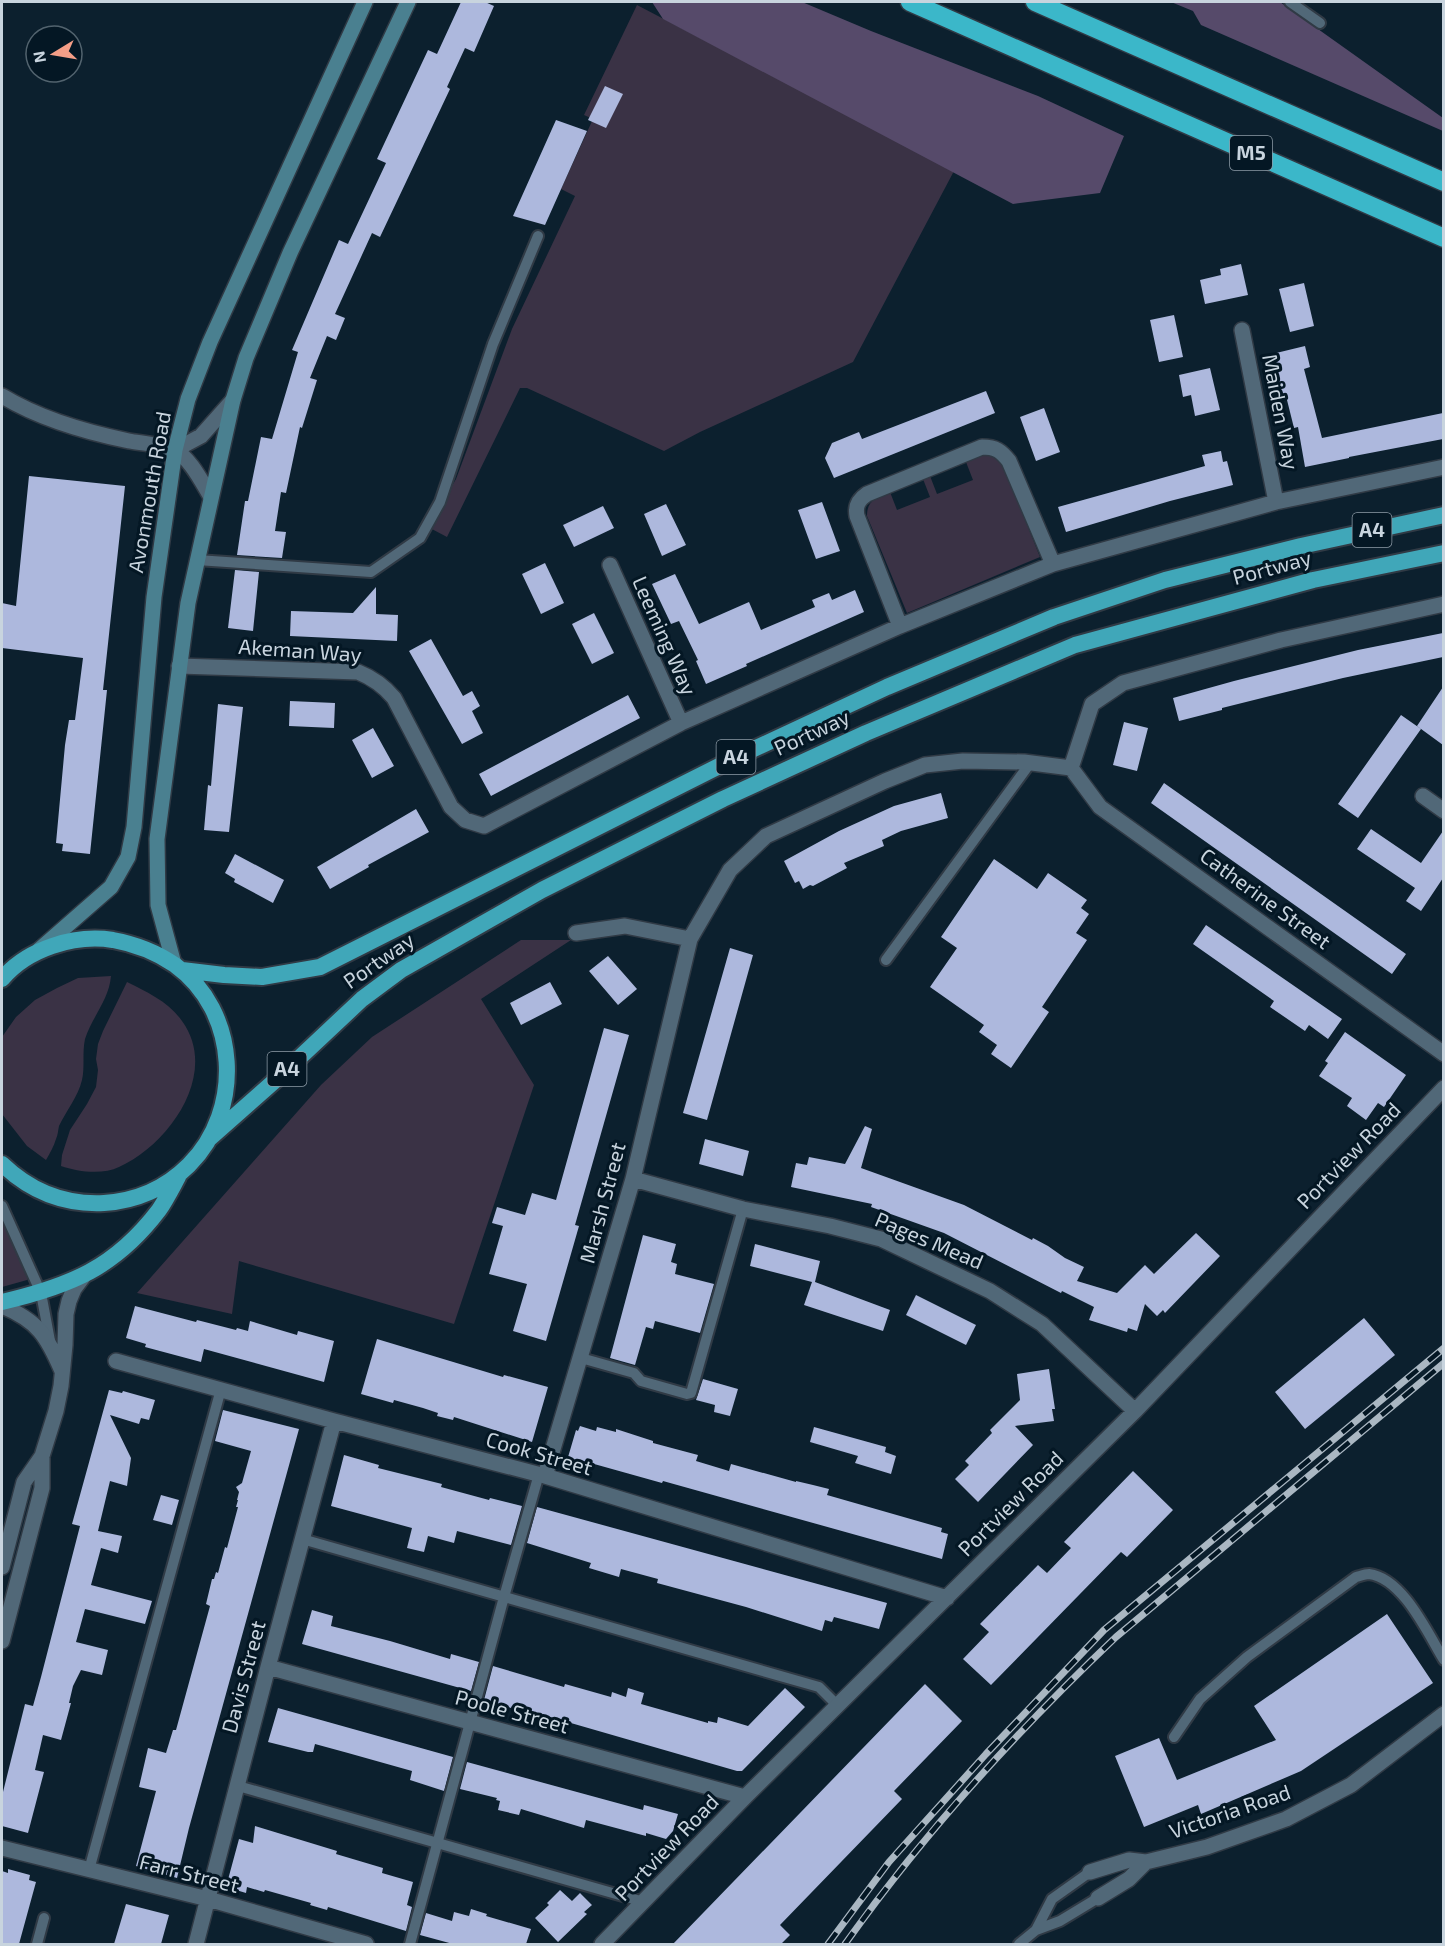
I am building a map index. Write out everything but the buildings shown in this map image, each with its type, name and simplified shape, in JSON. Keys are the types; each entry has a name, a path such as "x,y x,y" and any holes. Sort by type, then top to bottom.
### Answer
{"highway":[{"name":"M5","path":"910,2 1443,238"},
{"name":"M5","path":"1035,2 1443,182"},
{"name":"Portway","path":"178,967 224,975 262,977 320,967 751,750 887,687 1054,617 1165,580 1301,546 1443,515"},
{"name":"Portway","path":"210,1138 362,999 401,970 542,890 723,799 866,733 1075,645 1313,580 1443,553"},
{"path":"2,979 37,952 82,939 106,939 145,948 178,967 202,993 218,1020 226,1049 228,1079 223,1110 210,1138 196,1157 180,1174 161,1187 141,1196 116,1202 90,1204 63,1200 39,1191 16,1177 2,1164"},
{"path":"2,1304 41,1293 83,1276 121,1251 160,1209 180,1174"}],"main road":[{"name":"Avonmouth Road","path":"37,952 111,887 128,858 134,827 154,597 175,450 188,399 210,342 365,2"},
{"path":"178,967 158,905 157,839 188,603 232,400 246,358 290,253 408,2"}],"street":[{"name":"Maiden Way","path":"1242,330 1276,502"},
{"path":"2,396 14,404 61,423 127,441 175,450 197,473 211,497"},
{"path":"175,450 201,436 232,400"},
{"path":"900,626 857,516 858,503 867,494 982,447 999,450 1009,461 1053,564"},
{"path":"681,723 900,626 1053,564 1276,502 1443,467"},
{"name":"Leeming Way","path":"610,565 681,723"},
{"path":"576,933 625,926 690,939 730,870 766,836 885,781 925,765 963,761 1031,762 1071,768 1092,704 1123,683 1281,640 1443,604"},
{"name":"Akeman Way","path":"179,666 358,672 370,676 394,698 451,807 465,820 484,825 681,723"},
{"name":"Catherine Street","path":"1071,768 1100,807 1443,1054"},
{"path":"1423,796 1443,811"},
{"name":"Marsh Street","path":"542,1475 581,1358 633,1179 690,939"},
{"name":"Portview Road","path":"602,1944 745,1797 1135,1411 1443,1088"},
{"name":"Pages Mead","path":"633,1179 743,1209 830,1226 881,1239 990,1291 1042,1324 1135,1411"},
{"path":"2,1641 42,1488 42,1456 56,1411 65,1346 66,1314 74,1289 83,1276"},
{"path":"2,1304 35,1324 51,1344 62,1371"},
{"name":"Cook Street","path":"116,1361 542,1475 947,1598"},
{"name":"Davis Street","path":"196,1944 334,1421"},
{"path":"2,1564 24,1482 42,1456"},
{"name":"Poole Street","path":"268,1667 745,1797"},
{"name":"Victoria Road","path":"1090,1872 1129,1860 1146,1862 1208,1847 1286,1819 1351,1785 1443,1714"},
{"name":"Farr Street","path":"2,1848 208,1899 366,1944"},
{"name":"Victoria Road","path":"1098,1898 1129,1879 1146,1862"}],"lane":[{"path":"1290,2 1320,23"},
{"path":"197,560 371,572 420,538 440,502 493,344 538,236"},
{"path":"886,960 1031,762"},
{"path":"2,1206 41,1293 51,1344"},
{"path":"581,1358 634,1373 641,1381 687,1394 691,1393 743,1209"},
{"path":"88,1870 221,1389"},
{"path":"410,1944 504,1597 542,1475"},
{"path":"302,1539 819,1687 838,1706"},
{"path":"2,1564 22,1567"},
{"path":"1174,1737 1200,1699 1247,1657 1356,1577 1369,1574 1384,1580 1403,1593 1443,1660"},
{"path":"238,1786 644,1902"},
{"path":"1036,1930 1052,1899 1090,1872"},
{"path":"1019,1944 1036,1930 1060,1921 1098,1898"},
{"path":"37,1944 44,1918"}],"shaded area":[{"path":"652,2 802,2 1038,96 1124,136 1100,193 1013,204 663,19"},
{"path":"1171,2 1280,2 1443,118 1443,131 1201,25 1193,11"},
{"path":"637,5 954,171 853,362 700,432 664,451 527,388 520,388 447,537 428,527 456,479 512,329 575,196 561,189 593,119 584,115"},
{"path":"990,453 1002,462 1040,557 907,613 867,516 869,506 877,498 890,492 897,510 930,497 923,479 930,476 937,494 973,480 966,462"},
{"path":"521,940 571,940 481,999 534,1085 454,1324 239,1261 232,1314 137,1293 321,1085 372,1037"},
{"path":"111,976 104,1001 85,1039 83,1075 80,1086 59,1126 52,1150 46,1160 27,1146 2,1114 2,1037 16,1017 35,1000 78,978"},
{"path":"127,982 164,1003 182,1021 192,1041 195,1063 192,1084 184,1105 171,1125 138,1157 113,1170 98,1172 61,1166 70,1130 96,1087 98,1044"},
{"path":"2,1215 29,1277 27,1280 2,1287"}],"railway":[{"path":"828,1944 889,1862 986,1754 1104,1630 1444,1348"},
{"path":"845,1944 907,1862 973,1784 1043,1709 1116,1637 1444,1363"}]}
